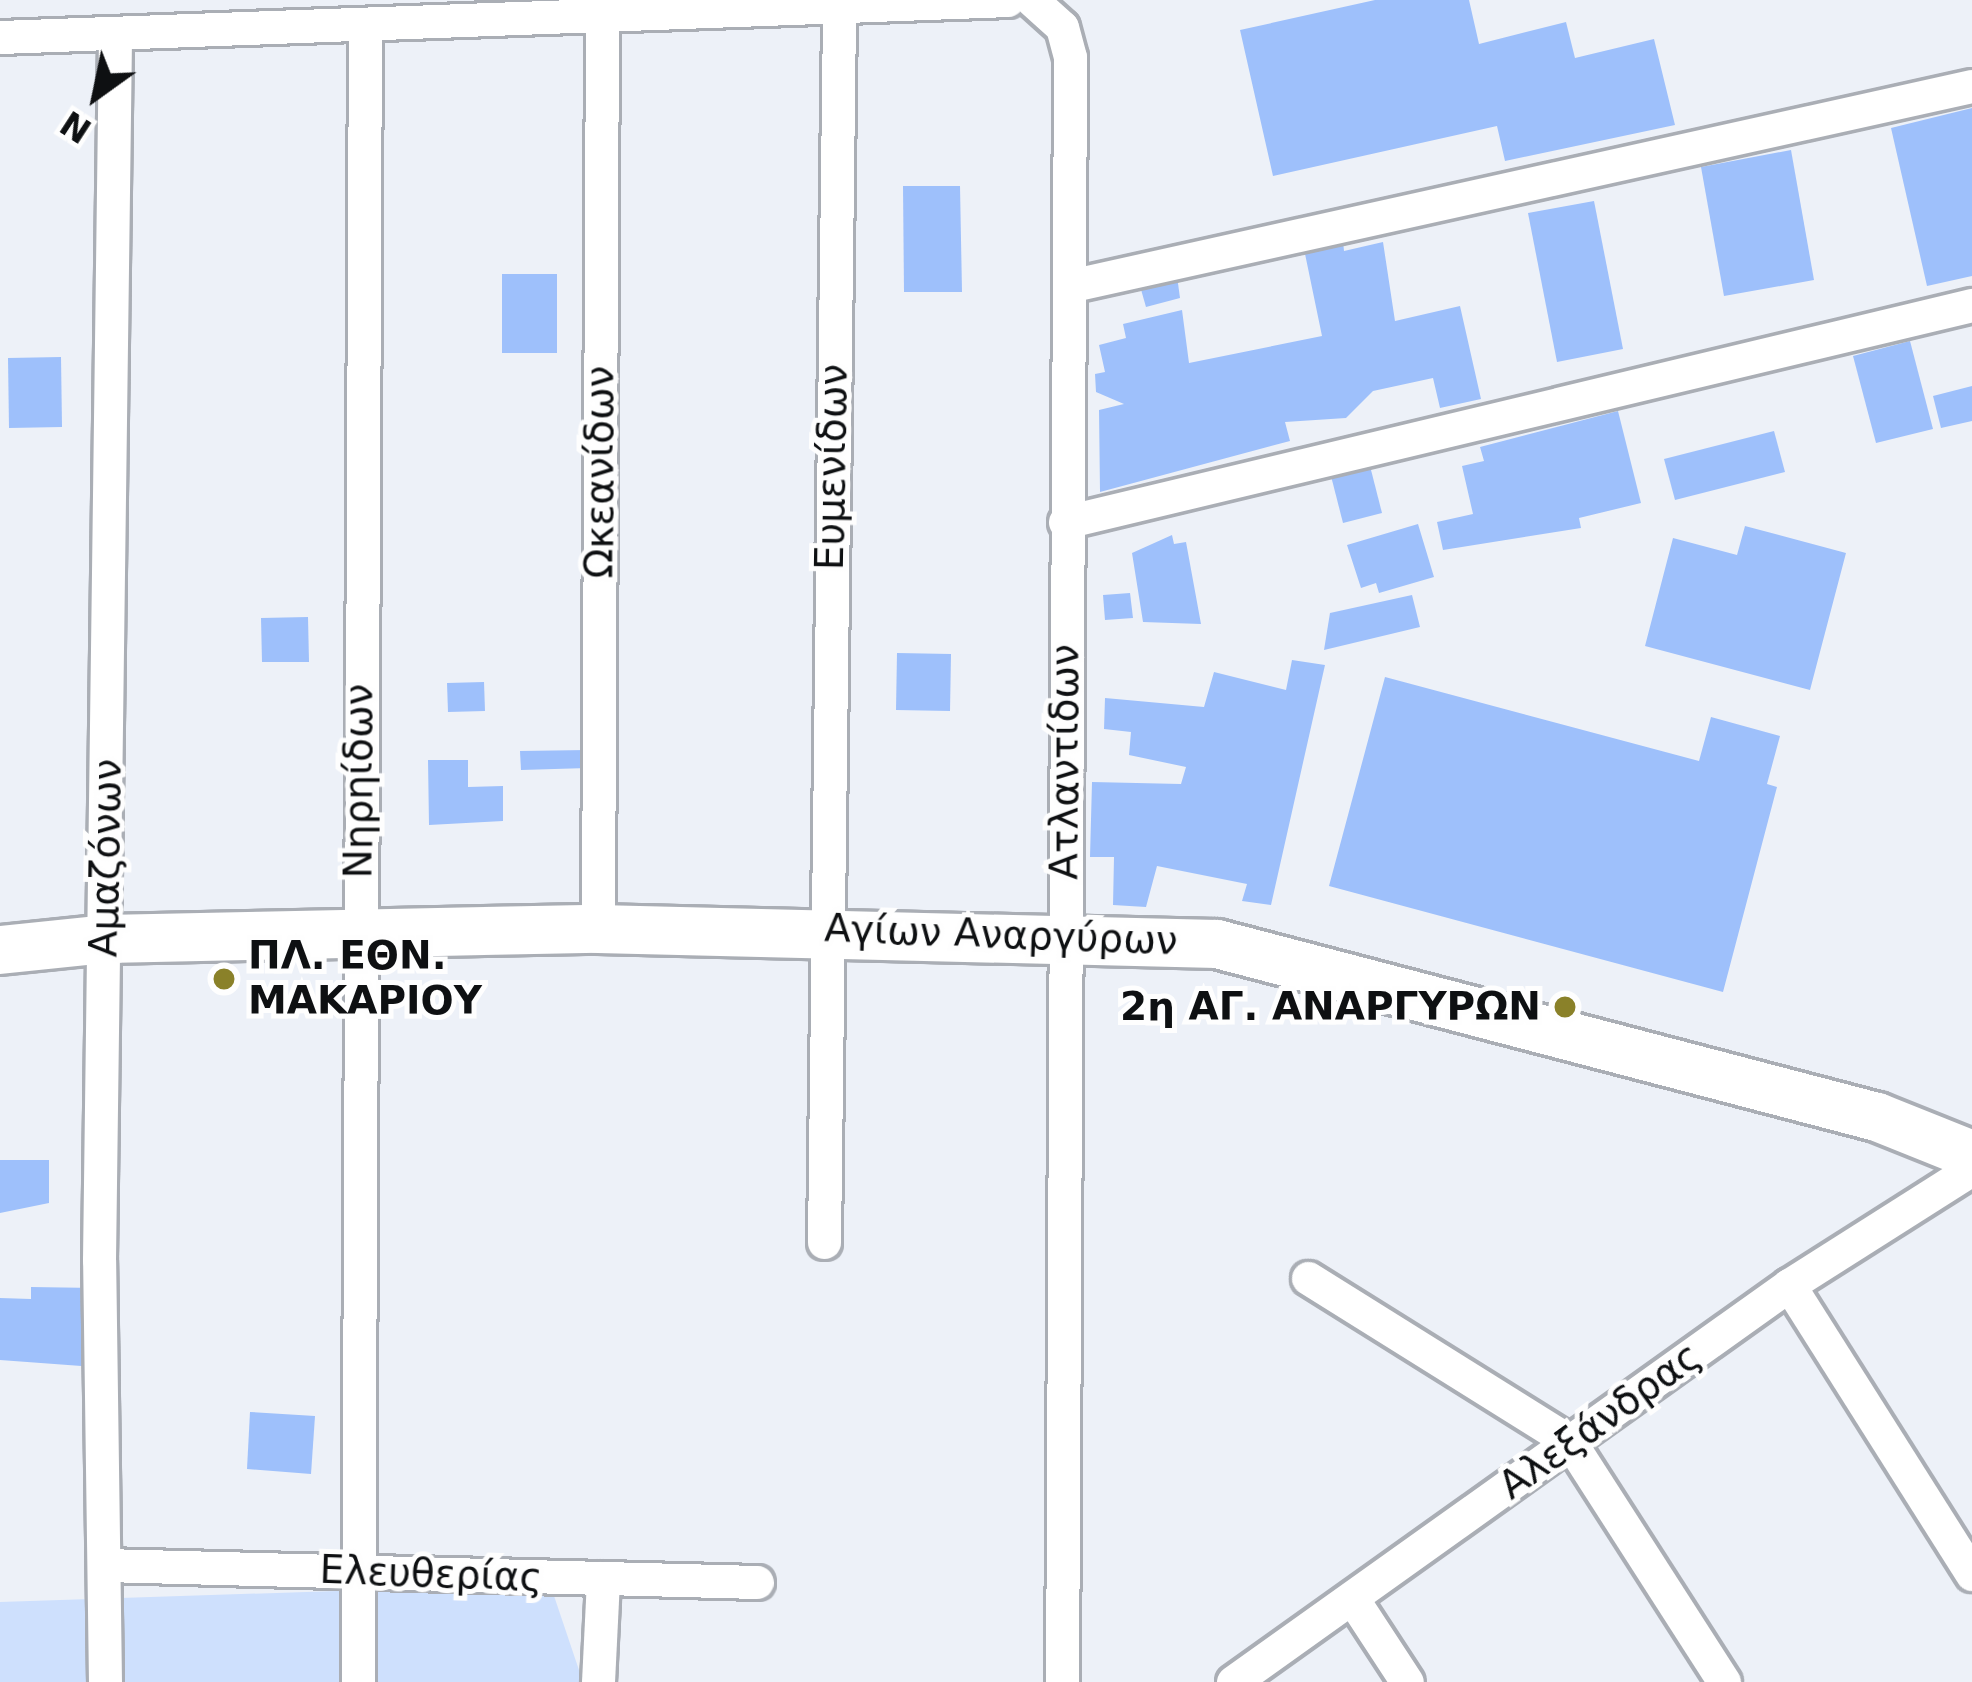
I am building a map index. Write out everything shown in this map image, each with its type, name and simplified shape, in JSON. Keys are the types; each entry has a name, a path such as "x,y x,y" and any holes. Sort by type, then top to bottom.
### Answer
{"street":[{"path":"0,37 1007,0"},
{"name":"Ατλαντίδων","path":"1032,0 1062,28 1070,57 1062,1682"},
{"name":"Ευμενίδων","path":"824,1242 839,6"},
{"name":"Ωκεανίδων","path":"598,929 602,15"},
{"name":"Νηρηίδων","path":"358,1682 357,932 365,24"},
{"name":"Αμαζόνων","path":"105,1682 115,33"},
{"path":"1069,286 1972,86"},
{"path":"1065,522 1972,305"},
{"name":"Αγίων Αναργύρων","path":"0,950 106,939 357,932 826,928 1065,934 1280,955 1877,1117 1972,1155"},
{"name":"Αλεξάνδρας","path":"1233,1682 1789,1285 1972,1169"},
{"path":"1308,1278 1570,1442 1724,1682"},
{"path":"1789,1285 1972,1574"},
{"name":"Ελευθερίας","path":"104,1564 757,1582"},
{"path":"598,1682 603,1578"},
{"path":"1352,1598 1407,1682"}],"shaded area":[{"path":"550,1584 583,1682 0,1682 0,1602"}],"building":[{"path":"1375,0 1469,0 1479,44 1566,22 1575,58 1654,39 1675,125 1505,161 1497,126 1273,176 1240,30"},
{"path":"1972,108 1972,276 1927,286 1891,128"},
{"path":"1791,150 1814,280 1724,296 1701,167"},
{"path":"903,186 960,186 962,292 904,292"},
{"path":"1594,201 1623,349 1557,362 1528,213"},
{"path":"1343,241 1344,251 1383,242 1395,321 1460,306 1481,399 1440,408 1433,378 1373,391 1346,418 1285,422 1290,441 1100,492 1099,410 1124,404 1096,392 1095,374 1105,372 1099,345 1126,338 1123,324 1182,310 1189,363 1322,336 1304,249"},
{"path":"502,274 557,274 557,353 502,353"},
{"path":"1177,276 1180,298 1146,307 1140,286"},
{"path":"1910,341 1933,429 1876,443 1853,356"},
{"path":"61,357 62,427 9,428 8,358"},
{"path":"1972,386 1972,421 1941,428 1933,396"},
{"path":"1618,411 1641,503 1579,518 1581,528 1443,550 1437,522 1473,514 1462,466 1484,461 1480,447"},
{"path":"1774,431 1785,472 1675,500 1664,459"},
{"path":"1370,466 1382,513 1343,523 1331,476"},
{"path":"1418,524 1434,577 1379,593 1376,583 1361,588 1347,545"},
{"path":"1745,526 1846,553 1810,690 1645,646 1673,538 1737,555"},
{"path":"1172,535 1174,544 1186,542 1201,624 1143,622 1132,553"},
{"path":"1130,593 1133,618 1105,620 1103,595"},
{"path":"1412,595 1420,627 1324,650 1330,613"},
{"path":"308,617 309,662 262,662 261,618"},
{"path":"897,653 951,654 950,711 896,710"},
{"path":"1292,660 1325,665 1271,905 1242,901 1247,884 1157,866 1146,907 1113,905 1114,857 1090,857 1092,782 1181,784 1186,767 1129,755 1131,732 1104,729 1105,698 1204,707 1214,672 1286,690"},
{"path":"1385,677 1699,761 1711,717 1780,736 1767,784 1777,787 1723,992 1329,886"},
{"path":"484,682 485,711 448,712 447,683"},
{"path":"587,750 588,768 521,770 520,751"},
{"path":"428,760 468,760 468,787 503,786 503,821 429,825"},
{"path":"0,1160 49,1160 49,1203 0,1213"},
{"path":"31,1287 96,1288 95,1367 0,1360 0,1298 31,1299"},
{"path":"250,1412 315,1416 311,1474 247,1469"}],"place":[{"name":"ΠΛ. ΕΘΝ. ΜΑΚΑΡΙΟΥ","path":"224,979"},
{"name":"2η ΑΓ. ΑΝΑΡΓΥΡΩΝ","path":"1565,1007"}]}
